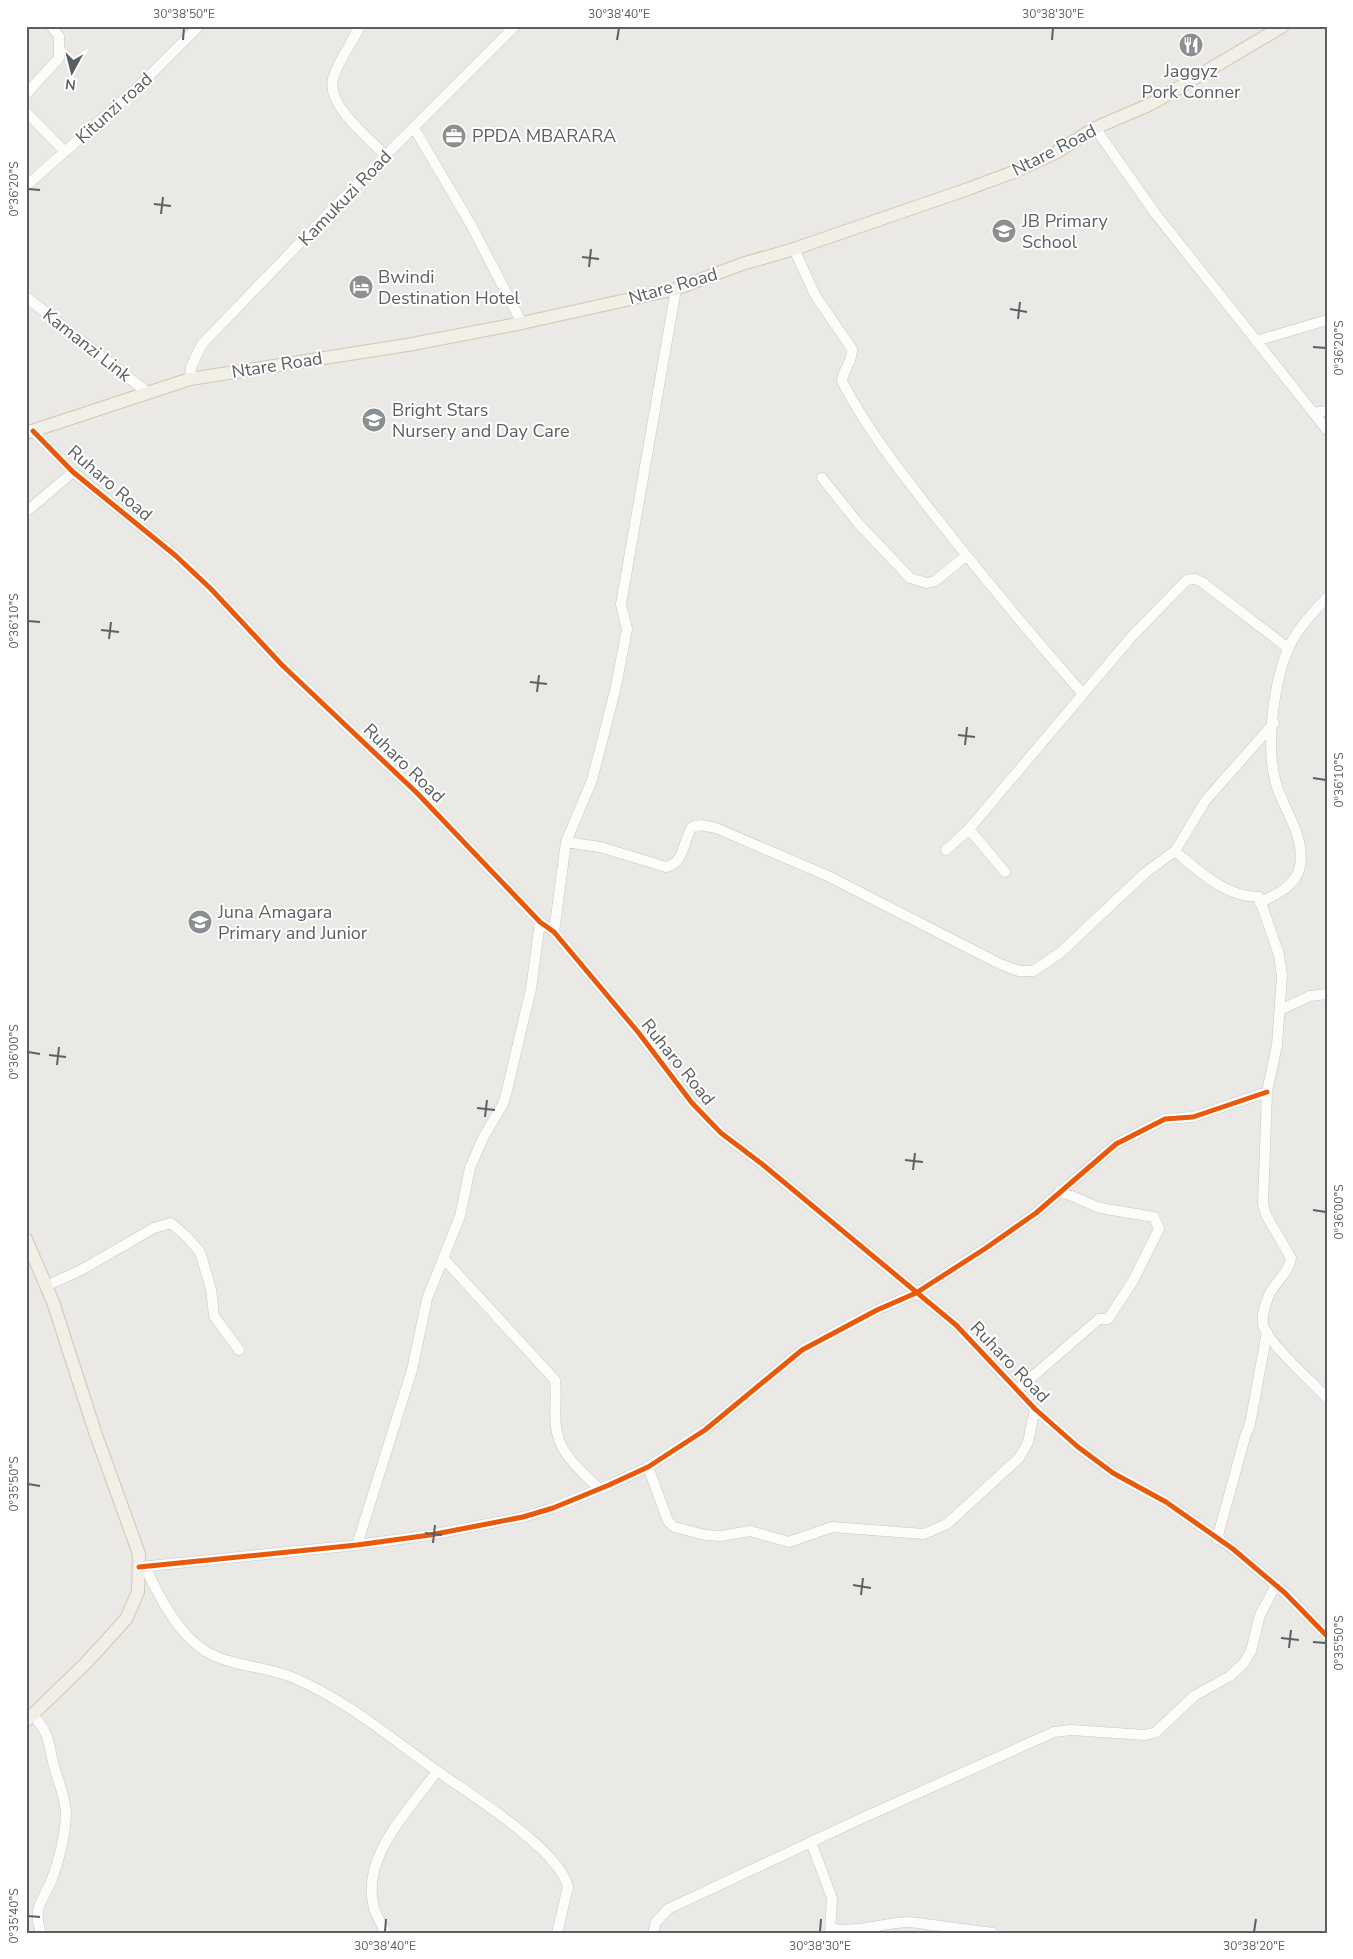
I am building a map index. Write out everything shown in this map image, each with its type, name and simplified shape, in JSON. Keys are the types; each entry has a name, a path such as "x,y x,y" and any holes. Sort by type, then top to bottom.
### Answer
{"main road":[{"name":"Ntare Road","path":"30,432 190,379 407,345 522,323 676,289 742,264 794,249 1016,171 1055,152 1095,128 1151,104 1283,26"},
{"path":"26,1239 46,1286 76,1368 95,1432 136,1543 142,1567 138,1592 126,1619 86,1663 29,1718"}],"street":[{"path":"26,94 59,58 59,36 51,26"},
{"name":"Kitunzi road","path":"26,186 138,87 200,26"},
{"path":"360,26 333,78 334,99 352,121 386,156"},
{"name":"Kamukuzi Road","path":"190,379 191,367 202,344 516,26"},
{"path":"26,112 65,152"},
{"path":"414,128 470,224 522,323"},
{"path":"1095,128 1155,213 1327,430"},
{"path":"794,249 815,295 852,349 853,356 842,373 842,381 878,442 1006,607 1084,694"},
{"path":"554,932 566,842 592,780 615,692 627,629 621,604 676,289"},
{"name":"Kamanzi Link","path":"26,297 148,392"},
{"path":"1256,341 1327,320"},
{"path":"1313,413 1327,411"},
{"name":"Ruharo Road","path":"30,432 73,472 176,556 211,589 282,664 417,793 540,922 554,932 638,1032 706,1118 721,1133 817,1209 956,1326 1035,1409 1103,1466 1166,1502 1217,1539 1276,1585 1327,1636"},
{"path":"26,512 73,472"},
{"path":"822,478 858,522 910,578 927,583 935,581 966,556"},
{"path":"946,850 969,829 1133,635 1187,580 1195,579 1202,582 1288,648"},
{"path":"1260,902 1290,886 1300,868 1300,843 1278,787 1273,766 1274,723 1279,679 1288,648 1327,597"},
{"path":"566,842 600,847 666,867 677,862 692,827 701,825 716,828 828,876 1000,964 1019,971 1033,971 1060,954 1145,873 1174,851 1206,800 1274,723"},
{"path":"969,829 1005,872"},
{"path":"1174,851 1213,882 1237,894 1259,898 1281,964 1277,1045 1267,1092 1263,1204 1266,1214 1291,1258 1290,1265 1270,1292 1263,1312 1263,1324 1267,1332 1327,1398"},
{"path":"356,1545 412,1370 427,1299 460,1216 470,1168 483,1138 503,1104 531,989 540,922"},
{"path":"1280,1010 1310,996 1327,994"},
{"path":"557,1933 568,1887 562,1873 521,1831 437,1771 403,1744 336,1698 294,1678 227,1660 206,1651 180,1626 142,1567 356,1545 430,1535 523,1517 553,1508 599,1489 648,1467 705,1430 802,1350 877,1310 916,1293 986,1248 1036,1213 1116,1144 1165,1119 1193,1118 1267,1092"},
{"path":"1017,1390 1099,1319 1108,1318 1133,1281 1159,1229 1154,1217 1100,1208 1060,1191"},
{"path":"46,1286 81,1270 154,1228 171,1223 200,1252 211,1289 214,1316 239,1350"},
{"path":"443,1258 555,1380 556,1428 562,1446 569,1460 599,1489"},
{"path":"1217,1539 1250,1424 1267,1332"},
{"path":"648,1467 668,1521 674,1527 705,1535 720,1536 750,1531 789,1542 832,1527 924,1534 947,1524 1019,1458 1028,1442 1035,1409"},
{"path":"653,1933 656,1922 668,1909 1054,1732 1071,1730 1145,1735 1156,1732 1194,1696 1230,1676 1244,1663 1251,1651 1260,1615 1276,1585"},
{"path":"29,1718 42,1724 48,1735 55,1771 65,1800 66,1814 52,1878 38,1907 38,1924 41,1933"},
{"path":"386,1933 374,1909 371,1886 377,1859 405,1814 437,1771"},
{"path":"811,1842 832,1898 831,1930 853,1930 897,1922 910,1922 993,1933"}],"cycle path":[{"path":"33,431 73,472 176,556 211,589 282,665 417,793 540,922 554,932 638,1032 692,1103 721,1133 762,1164 956,1325 1035,1409 1078,1447 1113,1473 1166,1502 1233,1549 1285,1593 1327,1636"},
{"path":"139,1567 357,1545 430,1535 523,1517 553,1508 609,1485 648,1467 705,1430 802,1350 877,1310 916,1293 986,1248 1036,1213 1116,1144 1165,1119 1193,1117 1267,1092"}],"place":[{"name":"Jaggyz Pork Conner","path":"1191,45"},
{"name":"PPDA MBARARA","path":"454,136"},
{"name":"JB Primary School","path":"1004,231"},
{"name":"Bwindi Destination Hotel","path":"361,287"},
{"name":"Bright Stars Nursery and Day Care","path":"374,420"},
{"name":"Juna Amagara Primary and Junior","path":"200,922"}]}
